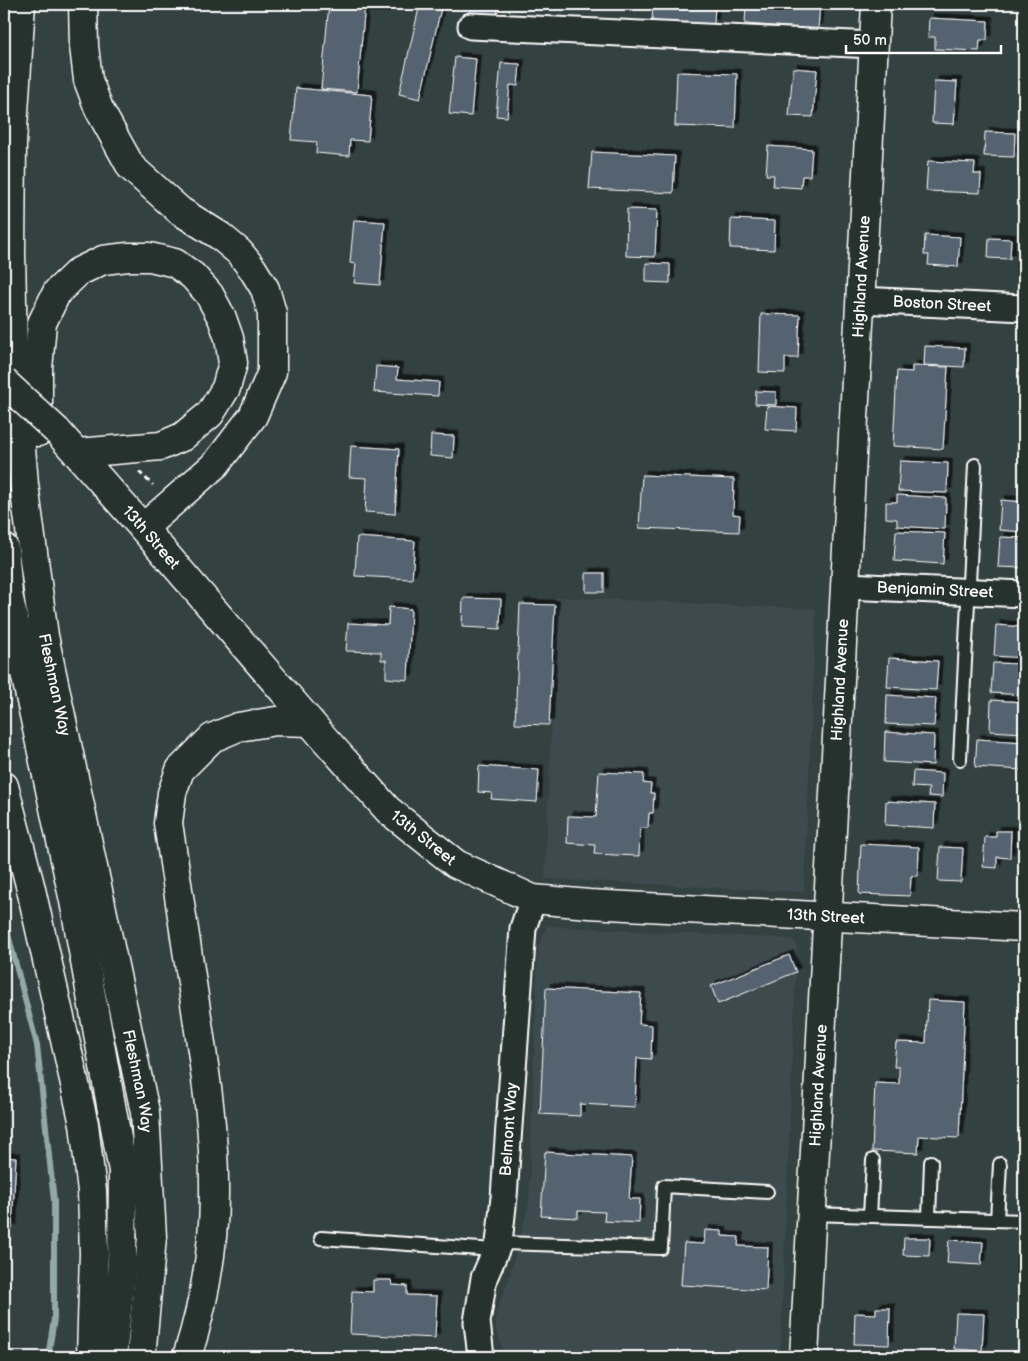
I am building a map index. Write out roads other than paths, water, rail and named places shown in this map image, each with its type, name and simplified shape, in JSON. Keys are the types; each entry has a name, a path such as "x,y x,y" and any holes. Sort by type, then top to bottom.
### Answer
{"main road":[{"name":"Fleshman Way","path":"21,4 12,143 11,253 13,354 24,484 44,636 145,1112 152,1237 141,1357"},
{"path":"83,4 84,46 88,80 99,109 131,167 180,211 220,236 239,252 265,289 272,313 272,372 253,416 216,464 143,528"},
{"name":"Highland Avenue","path":"804,1357 876,4"},
{"path":"44,636 38,469 38,369 42,323 57,292 78,272 103,260 150,257 174,263 193,276 209,294 222,318 229,338 233,363 226,388 210,414 182,437 161,446 78,453"},
{"name":"13th Street","path":"4,382 78,453 388,810 456,864 533,899 589,904 1024,927"},
{"name":"Fleshman Way","path":"4,548 8,594 74,901 123,1171 122,1265 112,1357"},
{"path":"187,1357 204,1298 211,1249 214,1194 211,1133 201,1045 168,823 172,792 180,770 212,738 238,727 276,721 310,722"},
{"path":"4,786 30,885 84,1124 92,1191 94,1244 91,1357"}],"street":[{"path":"471,26 874,45"},
{"name":"Boston Street","path":"860,300 1024,308"},
{"name":"Benjamin Street","path":"846,586 1024,594"},
{"name":"Belmont Way","path":"481,1357 477,1322 484,1278 497,1247 504,1197 523,928 533,899"}],"lane":[{"path":"960,759 975,465"},
{"path":"870,1216 873,1160"},
{"path":"929,1218 931,1162"},
{"path":"997,1220 1000,1164"},
{"path":"321,1238 497,1247 661,1248 664,1186 767,1192"},
{"path":"812,1214 1024,1221"}],"waterway":[{"path":"4,919 37,1045 54,1201 54,1319 48,1357"}]}
